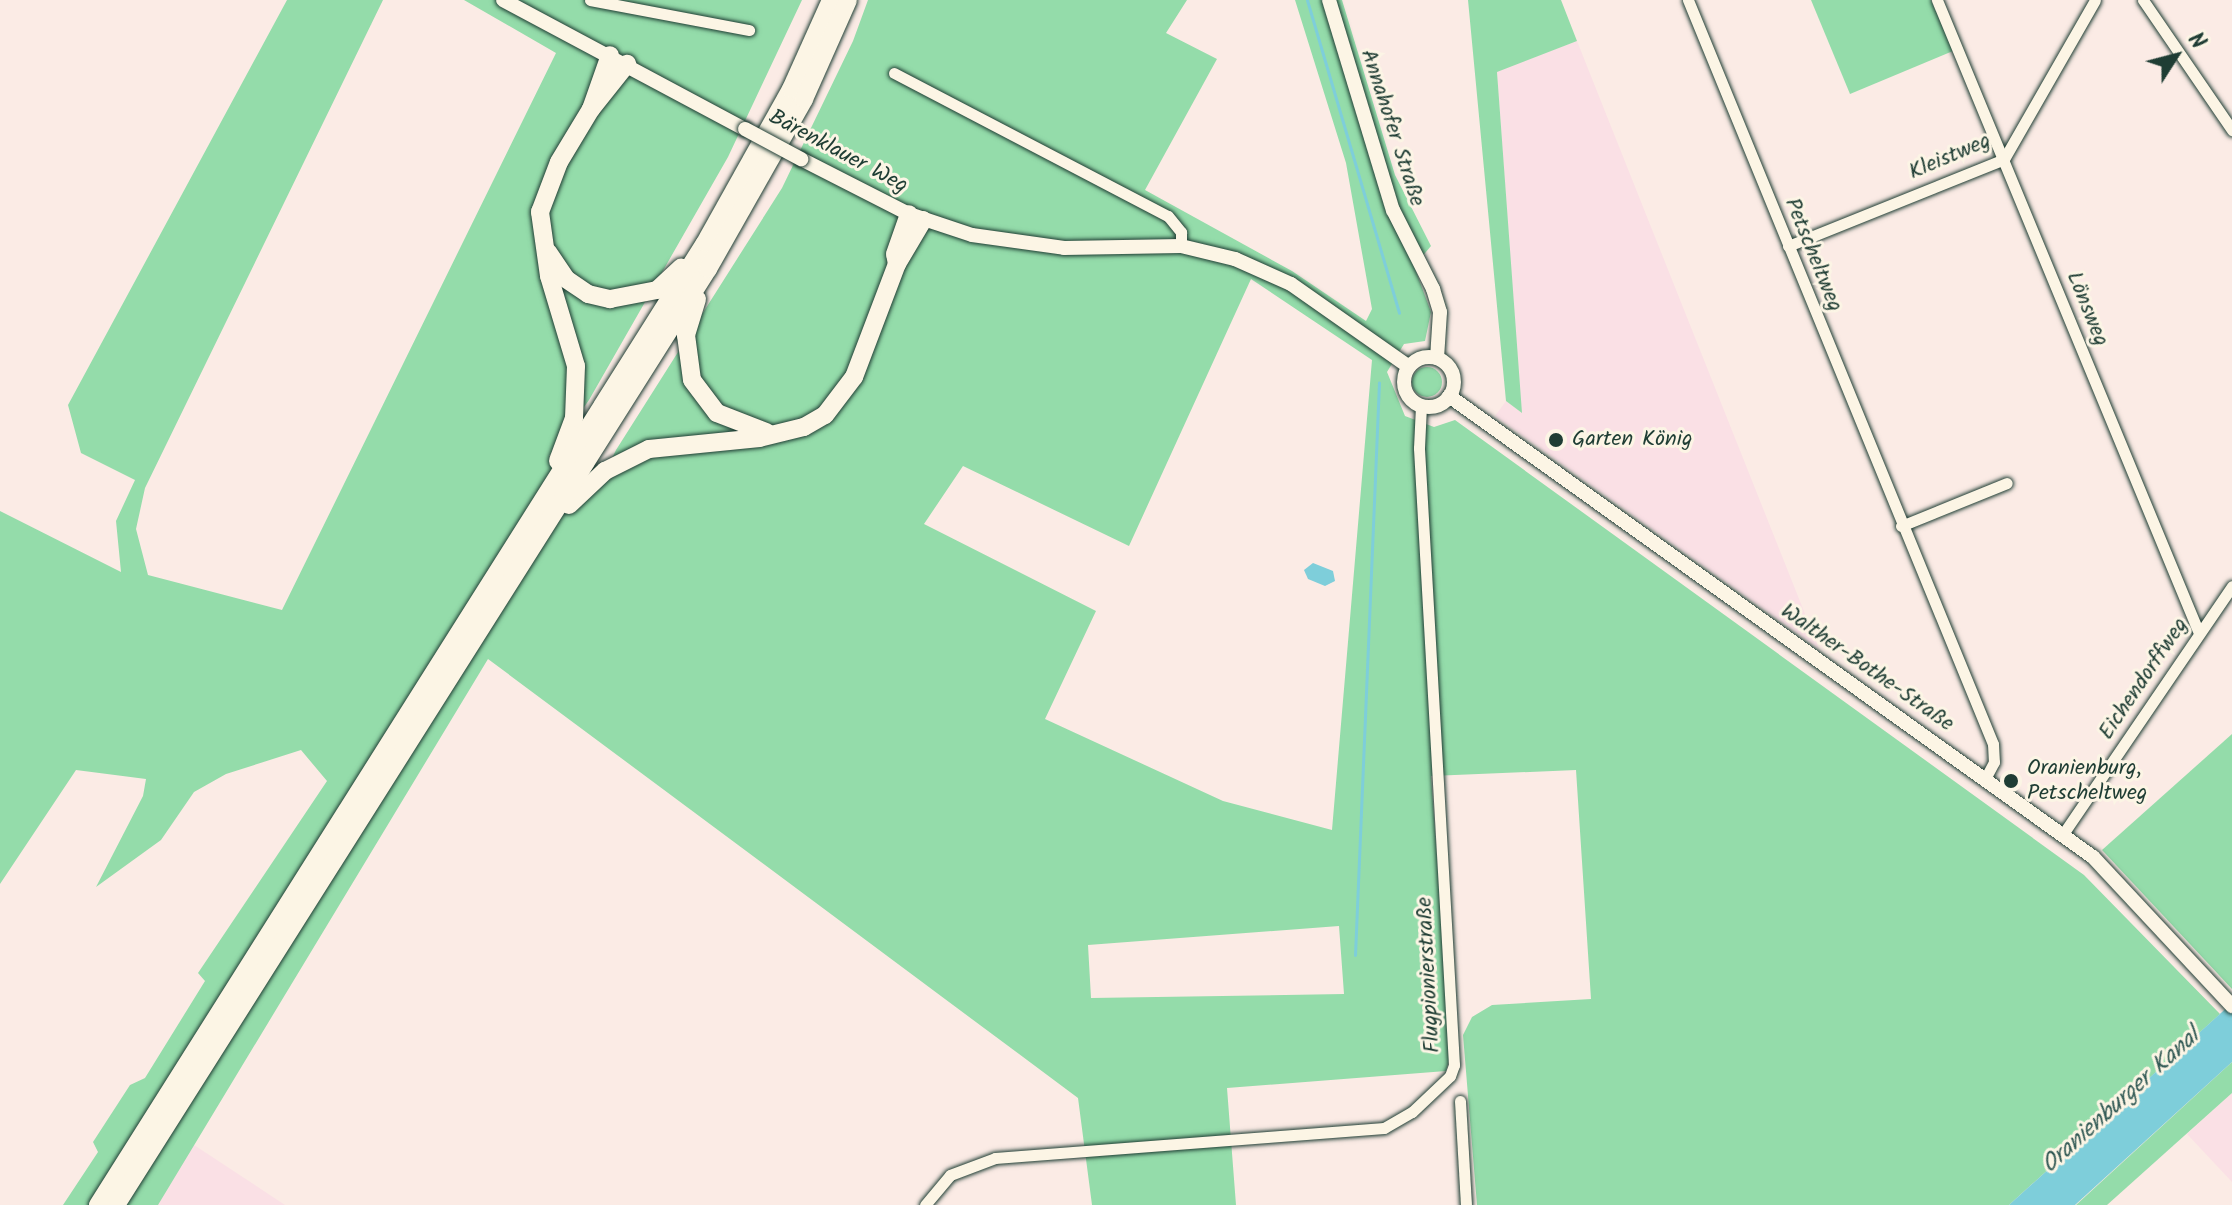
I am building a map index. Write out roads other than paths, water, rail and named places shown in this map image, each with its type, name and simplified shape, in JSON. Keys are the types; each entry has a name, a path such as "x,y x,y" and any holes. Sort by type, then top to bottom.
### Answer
{"highway":[{"path":"98,1205 705,243 791,89 831,0"},
{"path":"116,1205 708,269 804,99 848,0"},
{"path":"591,109 610,55"},
{"path":"540,505 567,441 576,394 572,341 539,222 546,188 591,109 627,64"},
{"path":"542,533 587,487 625,459 672,443 777,434 804,427 840,400 854,377 916,217"},
{"path":"541,237 566,279 588,294 610,299 657,290 705,243"},
{"path":"708,269 686,335 692,380 717,413 777,434"}],"street":[{"name":"Bärenklauer Weg","path":"503,0 916,217 1016,244 1181,246 1235,259 1281,279 1409,367"},
{"path":"590,0 749,30"},
{"name":"Annahofer Straße","path":"1329,0 1393,210 1433,289 1440,312 1437,358"},
{"name":"Petscheltweg","path":"1688,0 1901,526 1993,744 1994,762 1985,779"},
{"name":"Lönsweg","path":"1937,0 2199,633"},
{"name":"Kleistweg","path":"1788,246 2004,159 2095,0"},
{"path":"2143,0 2232,130"},
{"path":"894,73 1168,216 1181,232 1181,246"},
{"path":"1420,358 1437,358 1452,373 1449,396 1439,404 1421,405 1406,390 1409,367 1420,358"},
{"name":"Walther-Bothe-Straße","path":"1449,396 2063,834 2106,869 2232,1006"},
{"name":"Flugpionierstraße","path":"925,1205 950,1175 995,1158 1384,1128 1412,1112 1450,1076 1454,1065 1424,555 1421,405"},
{"path":"1901,526 2007,483"},
{"name":"Eichendorffweg","path":"2063,834 2232,586"},
{"path":"1460,1101 1466,1205"}],"water":[{"path":"1313,563 1333,571 1335,581 1325,586 1308,579 1304,570"},
{"path":"2232,1003 2232,1062 2075,1205 2009,1205"}],"waterway":[{"path":"1307,0 1399,313"},
{"path":"1355,955 1379,383"}],"place":[{"name":"Garten König","path":"1556,440"},
{"name":"Oranienburg, Petscheltweg","path":"2011,781"}],"water label":[{"name":"Oranienburger Kanal","path":"2121,1101"}]}
